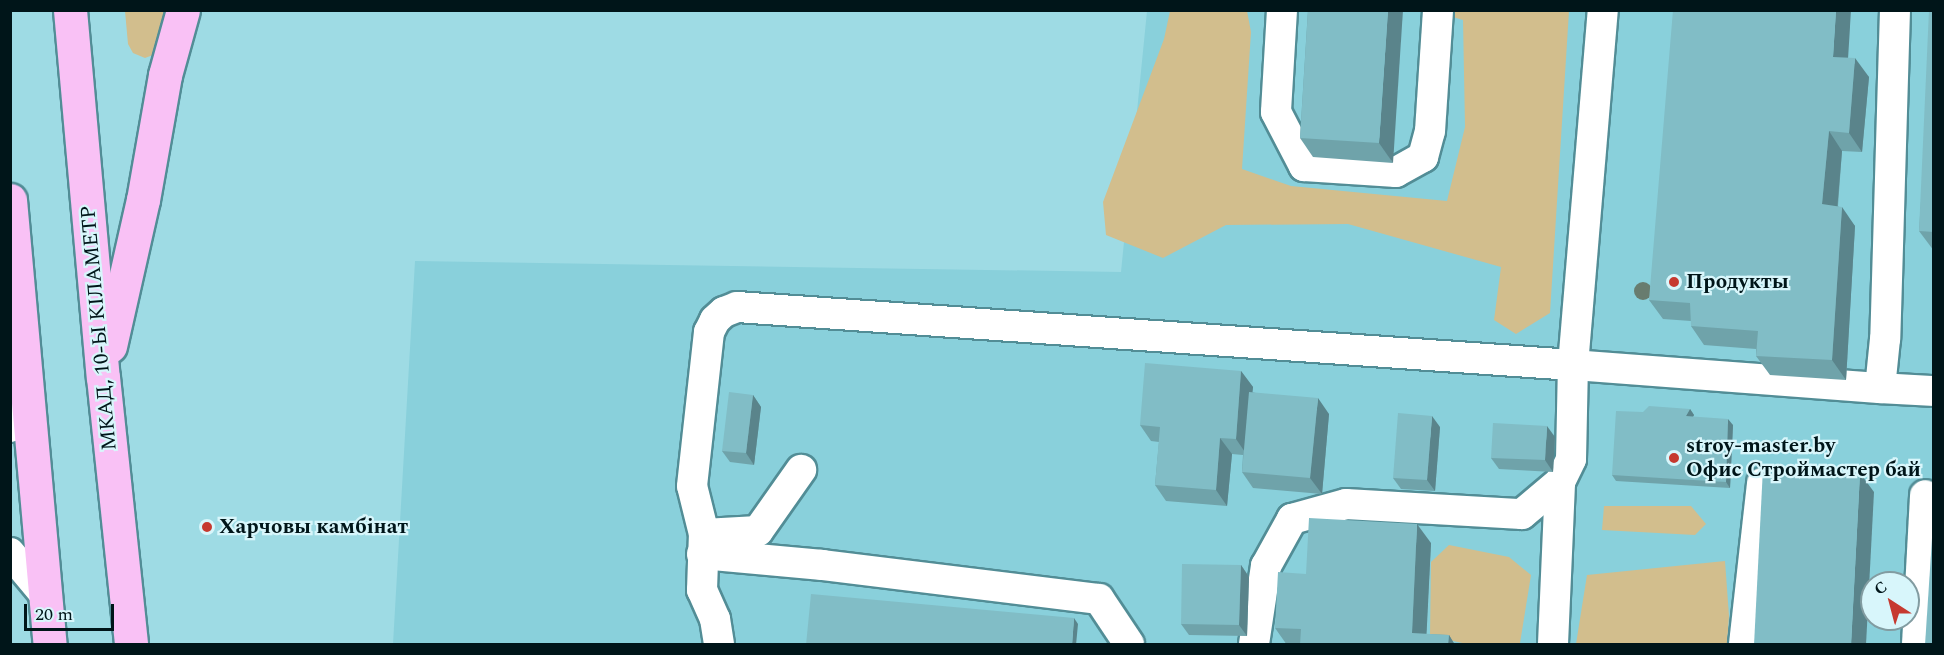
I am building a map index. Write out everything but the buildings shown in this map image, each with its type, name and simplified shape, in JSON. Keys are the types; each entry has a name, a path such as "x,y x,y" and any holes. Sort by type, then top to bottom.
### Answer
{"highway":[{"name":"МКАД, 10-Ы КІЛАМЕТР","path":"70,10 103,377 131,645"},
{"path":"103,377 143,200 165,75 183,10"},
{"path":"10,200 50,645"}],"lane":[{"path":"1282,10 1276,112 1304,166 1396,172 1423,157 1430,131 1438,10"},
{"path":"1552,645 1560,482 1571,459 1573,365 1603,10"},
{"path":"1880,388 1885,339 1895,10"},
{"path":"719,645 715,619 702,590 703,544 692,486 709,332 715,320 723,312 737,307 1934,391"},
{"path":"10,427 27,385"},
{"path":"703,544 758,531 801,470"},
{"path":"1254,645 1266,566 1292,519 1346,504 1522,514 1560,482"},
{"path":"1744,645 1762,483"},
{"path":"1917,645 1925,495"},
{"path":"703,544 822,565 1099,599 1129,645"},
{"path":"10,553 46,596"}],"shaded area":[{"path":"125,11 167,11 153,55 145,58 133,53 128,44"},
{"path":"1147,11 1933,11 1933,644 393,644 415,261 1121,272"},
{"path":"1170,11 1247,11 1251,32 1242,169 1291,186 1447,201 1465,127 1463,20 1432,11 1569,11 1550,313 1516,334 1494,320 1501,267 1348,224 1226,225 1163,258 1106,235 1103,202 1164,39"},
{"path":"1604,506 1691,506 1706,524 1695,535 1602,530"},
{"path":"1449,545 1509,557 1531,575 1520,643 1467,644 1430,636 1431,562"},
{"path":"1725,561 1729,616 1727,644 1576,644 1587,575"}],"place":[{"name":"Продукты","path":"1674,282"},
{"name":"stroy-master.by Офис Строймастер бай","path":"1674,458"},
{"name":"Харчовы камбінат","path":"207,527"}]}
